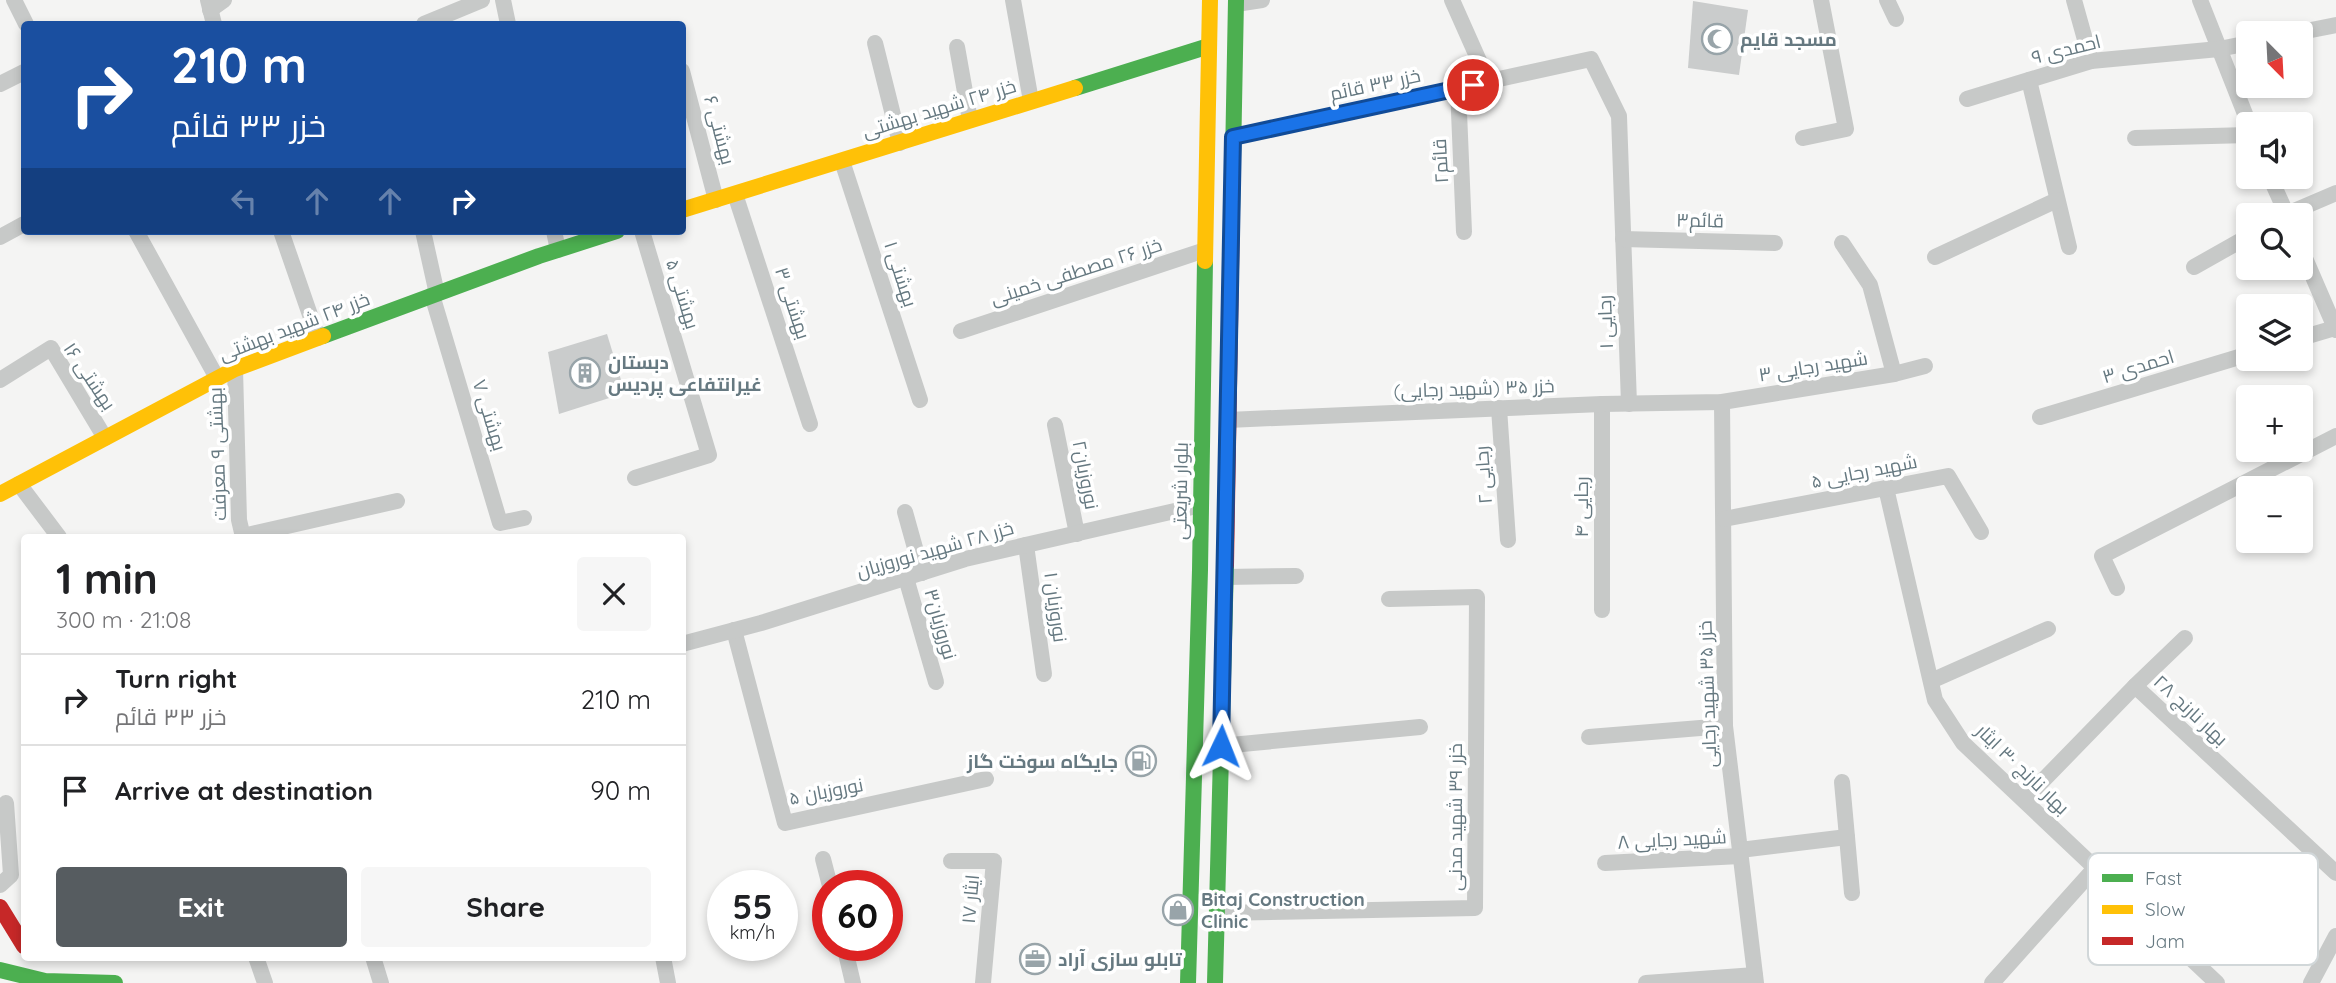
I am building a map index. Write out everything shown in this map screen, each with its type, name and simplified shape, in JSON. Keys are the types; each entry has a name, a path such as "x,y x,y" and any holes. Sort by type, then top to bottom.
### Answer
{"main road":[{"name":"بلوار شریعتی","path":"1188,983 1201,505 1210,0"},
{"path":"1215,983 1236,2"},
{"name":"خزر ۲۴ شهید بهشتی","path":"686,210 1209,46"},
{"name":"خزر ۲۴ شهید بهشتی","path":"0,494 235,369 605,235"},
{"path":"0,907 21,941"},
{"path":"33,961 45,981"},
{"path":"7,975 45,981 115,983"}],"street":[{"path":"14,0 24,21"},
{"path":"211,11 225,0"},
{"path":"431,21 482,0"},
{"path":"503,0 507,21"},
{"path":"1013,0 1031,101"},
{"path":"1236,2 1262,0"},
{"path":"1452,0 1488,81"},
{"path":"1803,138 1846,129 1821,0"},
{"path":"1887,0 1896,19"},
{"path":"2074,0 2091,61"},
{"path":"2200,0 2244,112"},
{"path":"2314,29 2336,25"},
{"path":"875,43 900,143"},
{"name":"احمدی ۹","path":"1967,99 2091,61 2236,46"},
{"path":"957,47 970,120"},
{"name":"خزر ۳۳ قائم","path":"1233,137 1591,59 1619,116 1623,239"},
{"path":"0,84 21,74"},
{"path":"2028,80 2069,247"},
{"name":"بهشتی ۶","path":"686,86 716,200"},
{"name":"قائم۲","path":"1458,88 1464,232"},
{"path":"2135,138 2236,135"},
{"name":"بهشتی ۱","path":"842,161 920,400"},
{"path":"2313,203 2336,193"},
{"name":"بهشتی ۳","path":"735,194 810,424"},
{"path":"1935,257 2057,200"},
{"path":"0,237 21,226"},
{"path":"138,235 217,379"},
{"path":"282,235 318,338"},
{"path":"424,235 434,295"},
{"path":"555,235 558,250"},
{"name":"بهشتی ۵","path":"635,478 709,455 643,235"},
{"name":"قائم۳","path":"1623,239 1775,243"},
{"name":"رجایی ۱","path":"1623,239 1629,404"},
{"name":"شهید رجایی ۳","path":"1722,402 1895,374 1870,285 1842,243"},
{"path":"2194,267 2236,243"},
{"name":"خزر ۲۶ مصطفی خمینی","path":"961,331 1205,250"},
{"path":"2313,276 2336,329 2313,335"},
{"name":"بهشتی ۷","path":"434,295 500,523 523,518"},
{"name":"بهشتی ۱۶","path":"0,380 51,348 105,438"},
{"name":"احمدی ۳","path":"2039,417 2236,358"},
{"path":"1895,374 1925,366"},
{"name":"بهشتی ۹ معرفت","path":"235,369 239,520 242,534"},
{"name":"خزر ۳۵ (شهید رجایی)","path":"1228,420 1602,404 1722,402"},
{"name":"خزر ۳۵ شهید رجایی","path":"1722,402 1725,726 1756,979"},
{"name":"رجایی ۴","path":"1602,404 1602,610"},
{"name":"رجایی ۲","path":"1499,408 1508,540"},
{"name":"نوروزیان۲","path":"1055,425 1076,534"},
{"path":"2118,588 2102,556 2336,436"},
{"name":"شهید رجایی ۵","path":"1724,519 1948,477 1981,532"},
{"path":"19,484 57,534"},
{"name":"بهار نارنج ۳۰ ایثار","path":"1886,488 1935,700 1963,743 2088,861"},
{"path":"255,534 397,500"},
{"name":"خزر ۲۸ شهید نوروزیان","path":"686,643 965,559 1201,505"},
{"path":"905,512 922,573"},
{"name":"نوروزیان ۱","path":"1026,545 1044,674"},
{"path":"1225,577 1296,576"},
{"name":"نوروزیان۳","path":"906,578 936,682"},
{"name":"خزر ۳۹ شهید مدنی","path":"1217,913 1475,908 1477,597 1389,598"},
{"path":"1931,681 2048,629"},
{"name":"نوروزیان ۵","path":"734,630 785,822 986,779"},
{"path":"2135,687 2185,638"},
{"name":"بهار نارنج ۲۸","path":"2024,800 2135,687 2314,853"},
{"path":"1589,737 1725,726"},
{"path":"1221,746 1420,727"},
{"path":"1842,782 1852,893"},
{"path":"0,885 11,875 6,803"},
{"name":"شهید رجایی ۸","path":"1605,863 1740,853 1847,837"},
{"name":"بهار نارنج ۲۸","path":"2318,856 2336,873"},
{"path":"823,859 826,870"},
{"name":"ایثار ۱۷","path":"951,861 994,861 983,983"},
{"path":"1992,983 2088,876"},
{"path":"2311,983 2336,936"},
{"path":"257,961 265,983"},
{"path":"374,961 381,983"},
{"path":"664,961 668,983"},
{"path":"848,961 853,983"},
{"name":"بهار نارنج ۳۰ ایثار","path":"2198,965 2217,983"},
{"path":"1646,983 1756,979"}],"building":[{"name":"مسجد قایم","path":"1693,1 1748,10 1739,75 1688,68"},
{"name":"دبستان غیرانتفاعی پردیس","path":"607,334 625,393 559,414 548,352"}],"traffic: fast":[{"path":"1232,211 1236,0"},
{"path":"1075,88 1209,46"},
{"path":"323,336 539,256 605,235"},
{"path":"1188,983 1200,570 1205,261"},
{"path":"1215,983 1226,565"},
{"path":"0,970 45,981 115,983"}],"traffic: slow":[{"path":"1205,261 1210,0"},
{"path":"686,209 1075,88"},
{"path":"0,494 235,369 323,336"}],"traffic: jam":[{"path":"1226,565 1232,211"},
{"path":"0,907 21,941"}],"place":[{"name":"مسجد قایم","path":"1717,39"},
{"name":"دبستان غیرانتفاعی پردیس","path":"585,373"},
{"name":"جایگاه سوخت گاز","path":"1141,761"},
{"name":"Bitaj Construction Clinic","path":"1178,910"},
{"name":"تابلو سازی آراد","path":"1035,959"}],"route":[{"path":"1221,746 1233,137 1473,85"}]}
